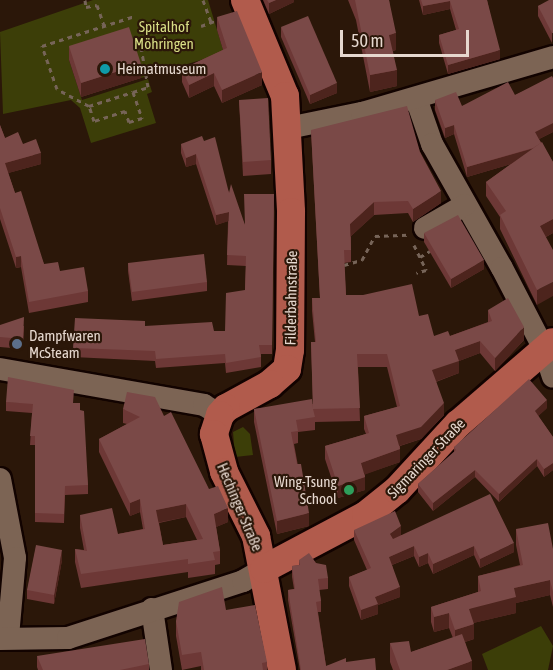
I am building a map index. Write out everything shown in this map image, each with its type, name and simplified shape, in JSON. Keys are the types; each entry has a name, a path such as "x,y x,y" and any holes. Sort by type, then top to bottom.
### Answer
{"main road":[{"name":"Filderbahnstraße","path":"220,415 242,398 270,384 289,364 288,128 278,72 236,8"},
{"name":"Sigmaringer Straße","path":"264,569 366,515 393,494 458,424 548,345"},
{"name":"Hechinger Straße","path":"220,415 214,434 216,450 256,536 282,670"}],"street":[{"path":"288,128 416,98 553,57"},
{"path":"416,98 432,144 465,206 548,345 553,377"},
{"path":"418,234 465,206"},
{"path":"0,369 204,405 220,415"},
{"path":"0,479 15,558 4,638"},
{"name":"Sigmaringer Straße","path":"4,638 68,638 243,581 264,569"},
{"path":"152,609 161,670"}],"path":[{"path":"85,0 86,7 97,5 104,25"},
{"path":"203,0 211,22"},
{"path":"201,26 236,8"},
{"path":"132,17 42,46 57,89 89,106 94,121 125,111 129,122 142,118 133,92"},
{"path":"89,106 148,87 141,47"},
{"path":"344,265 362,260 375,236 418,234 420,257 426,270 416,273"},
{"path":"420,257 430,251"},
{"path":"362,260 365,265"}],"green space":[{"name":"Spitalhof Möhringen","path":"93,0 208,0 224,53 141,78 129,41 69,60 82,100 148,79 152,92 147,94 156,123 91,143 80,108 71,100 3,114 0,32"},
{"path":"243,427 250,434 253,455 235,457 233,432"},
{"path":"541,626 553,646 548,670 488,670 482,654"}],"building":[{"path":"355,0 389,0 396,33 389,35 397,70 370,75"},
{"path":"421,0 487,0 500,50 448,65 439,35 459,29 450,1 423,6"},
{"path":"553,0 553,33 538,6"},
{"path":"237,11 262,72 222,90 214,73 189,85 182,69 227,48 217,17"},
{"path":"308,16 337,83 310,95 281,27"},
{"name":"Heimatmuseum","path":"129,27 141,64 81,83 69,46"},
{"path":"552,76 553,123 535,132 541,143 533,148 467,167 454,125 445,128 435,100 456,92 462,106 508,82 515,95"},
{"path":"268,98 271,160 243,162 239,100"},
{"path":"407,106 420,152 441,191 413,209 408,201 374,202 350,224 351,250 344,250 346,295 363,295 412,284 419,316 428,314 434,336 448,331 450,336 492,321 488,310 508,298 524,327 495,358 480,341 455,350 459,361 432,370 444,403 421,427 396,435 400,449 361,463 365,477 338,486 325,446 369,433 364,416 400,406 387,354 357,354 360,408 313,409 315,417 296,420 298,431 291,432 297,464 301,464 309,513 277,521 254,409 312,399 313,408 311,342 316,342 312,298 320,298 311,130"},
{"path":"0,125 5,138 18,132 23,144 36,139 41,153 5,163 15,193 21,191 44,264 58,262 60,271 84,267 88,291 29,302 21,256 16,257 0,208"},
{"path":"202,136 204,141 215,137 229,193 231,184 245,225 244,194 274,194 272,345 259,345 261,357 226,363 225,354 156,359 155,351 73,348 75,318 145,321 145,326 212,322 214,331 225,331 226,293 245,290 246,256 227,255 229,212 216,215 196,154 186,158 181,144"},
{"path":"542,142 553,162 553,219 540,226 553,250 553,282 537,290 500,215 506,211 486,182"},
{"path":"458,215 484,260 451,279 424,233"},
{"path":"204,254 207,282 132,292 128,263"},
{"path":"24,317 23,339 0,337 0,325"},
{"path":"8,377 74,390 73,403 80,403 80,410 84,411 88,485 65,486 64,514 35,513 35,436 30,436 33,404 6,402"},
{"path":"529,379 547,400 535,411 553,437 553,463 544,469 537,459 499,494 475,470 433,503 418,484 456,450 454,447"},
{"path":"127,392 155,397 164,416 171,412 209,489 218,486 228,508 214,514 220,551 213,552 215,560 188,564 188,559 81,574 75,549 87,551 80,515 112,508 118,534 145,529 140,499 130,503 99,439 140,417 123,409","holes":["186,504 203,539 163,545 156,510"]},
{"path":"490,494 514,543 480,559 474,546 433,564 428,553 419,557 414,546 389,557 400,587 375,597 378,604 361,610 349,577 371,568 354,530 395,511 401,526 390,534 393,539"},
{"path":"548,523 553,549 553,592 550,580 514,588 516,597 469,609 474,624 455,630 449,613 434,617 431,607 481,591 478,576 523,565 516,529"},
{"path":"36,545 62,550 54,595 27,590"},
{"path":"309,553 316,563 326,565 328,578 318,579 321,601 316,602 326,666 346,658 346,662 375,658 376,670 301,670 288,590 295,589 292,566 300,565 299,560"},
{"path":"222,587 226,610 255,605 267,662 262,663 263,670 204,670 201,652 182,655 176,621 179,602"},
{"path":"462,634 472,661 447,670 400,670 390,643 409,641 411,652"},
{"path":"145,639 149,664 120,670 43,670 37,656"}],"place":[{"name":"Heimatmuseum","path":"105,69"},
{"name":"Dampfwaren McSteam","path":"17,344"},
{"name":"Wing-Tsung School","path":"349,490"}]}
